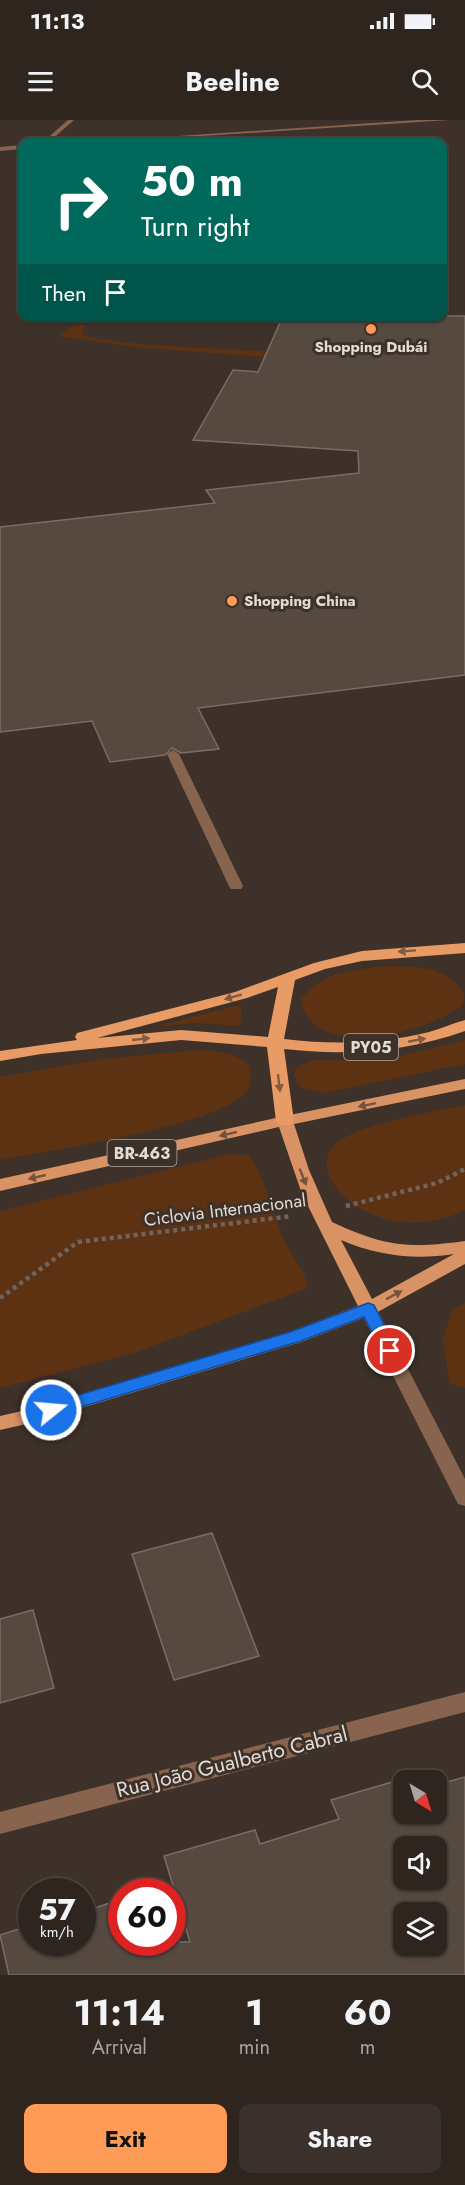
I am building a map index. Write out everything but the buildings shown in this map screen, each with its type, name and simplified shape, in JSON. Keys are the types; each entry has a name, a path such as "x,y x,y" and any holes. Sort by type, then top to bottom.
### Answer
{"highway":[{"path":"41,1049 242,995 320,966 362,956 465,948"},
{"path":"446,950 465,959"},
{"path":"285,1121 275,1045 288,978"},
{"name":"PY05","path":"275,1045 326,1049 377,1047 435,1036 465,1025"},
{"path":"0,1056 41,1049 181,1035 219,1037 275,1045"}],"main road":[{"name":"BR-463","path":"0,1185 285,1121 465,1084"},
{"path":"285,1121 291,1147 323,1219 368,1309"},
{"path":"323,1219 348,1239 387,1251 443,1250 465,1247"},
{"path":"0,1423 31,1416 296,1337 368,1309 465,1256"}],"street":[{"path":"51,138 71,120"},
{"path":"156,138 446,120"},
{"path":"0,149 18,147"},
{"path":"173,754 236,886"},
{"path":"368,1309 465,1498"},
{"name":"Rua João Gualberto Cabral","path":"0,1822 465,1702"}],"path":[{"name":"Ciclovia Internacional","path":"0,1298 78,1242 323,1219 437,1184 465,1169"}],"shaded area":[{"path":"85,325 82,333 90,338 147,345 337,355 397,367 145,348 59,336 71,327"},
{"path":"389,966 431,969 440,972 464,993 463,1004 447,1015 425,1024 400,1032 373,1036 348,1036 326,1031 309,1019 301,999 315,985 341,973"},
{"path":"239,1005 242,1007 240,1026 197,1023 153,1027"},
{"path":"465,1040 465,1064 324,1093 302,1088 296,1081 294,1071 299,1066 314,1060 388,1059"},
{"path":"199,1050 230,1055 248,1064 251,1079 245,1093 228,1105 167,1127 0,1160 0,1077 103,1059"},
{"path":"465,1105 465,1210 427,1222 392,1220 369,1213 351,1203 330,1178 327,1159 330,1150 350,1135 381,1124"},
{"path":"230,1154 249,1155 255,1164 283,1238 301,1268 308,1288 134,1353 0,1388 0,1211"},
{"path":"465,1303 465,1388 449,1383 443,1339 452,1310"}],"place":[{"name":"Shopping Dubái","path":"371,329"},
{"name":"Shopping China","path":"232,601"}],"route":[{"path":"51,1410 296,1337 368,1309 390,1351"}]}
